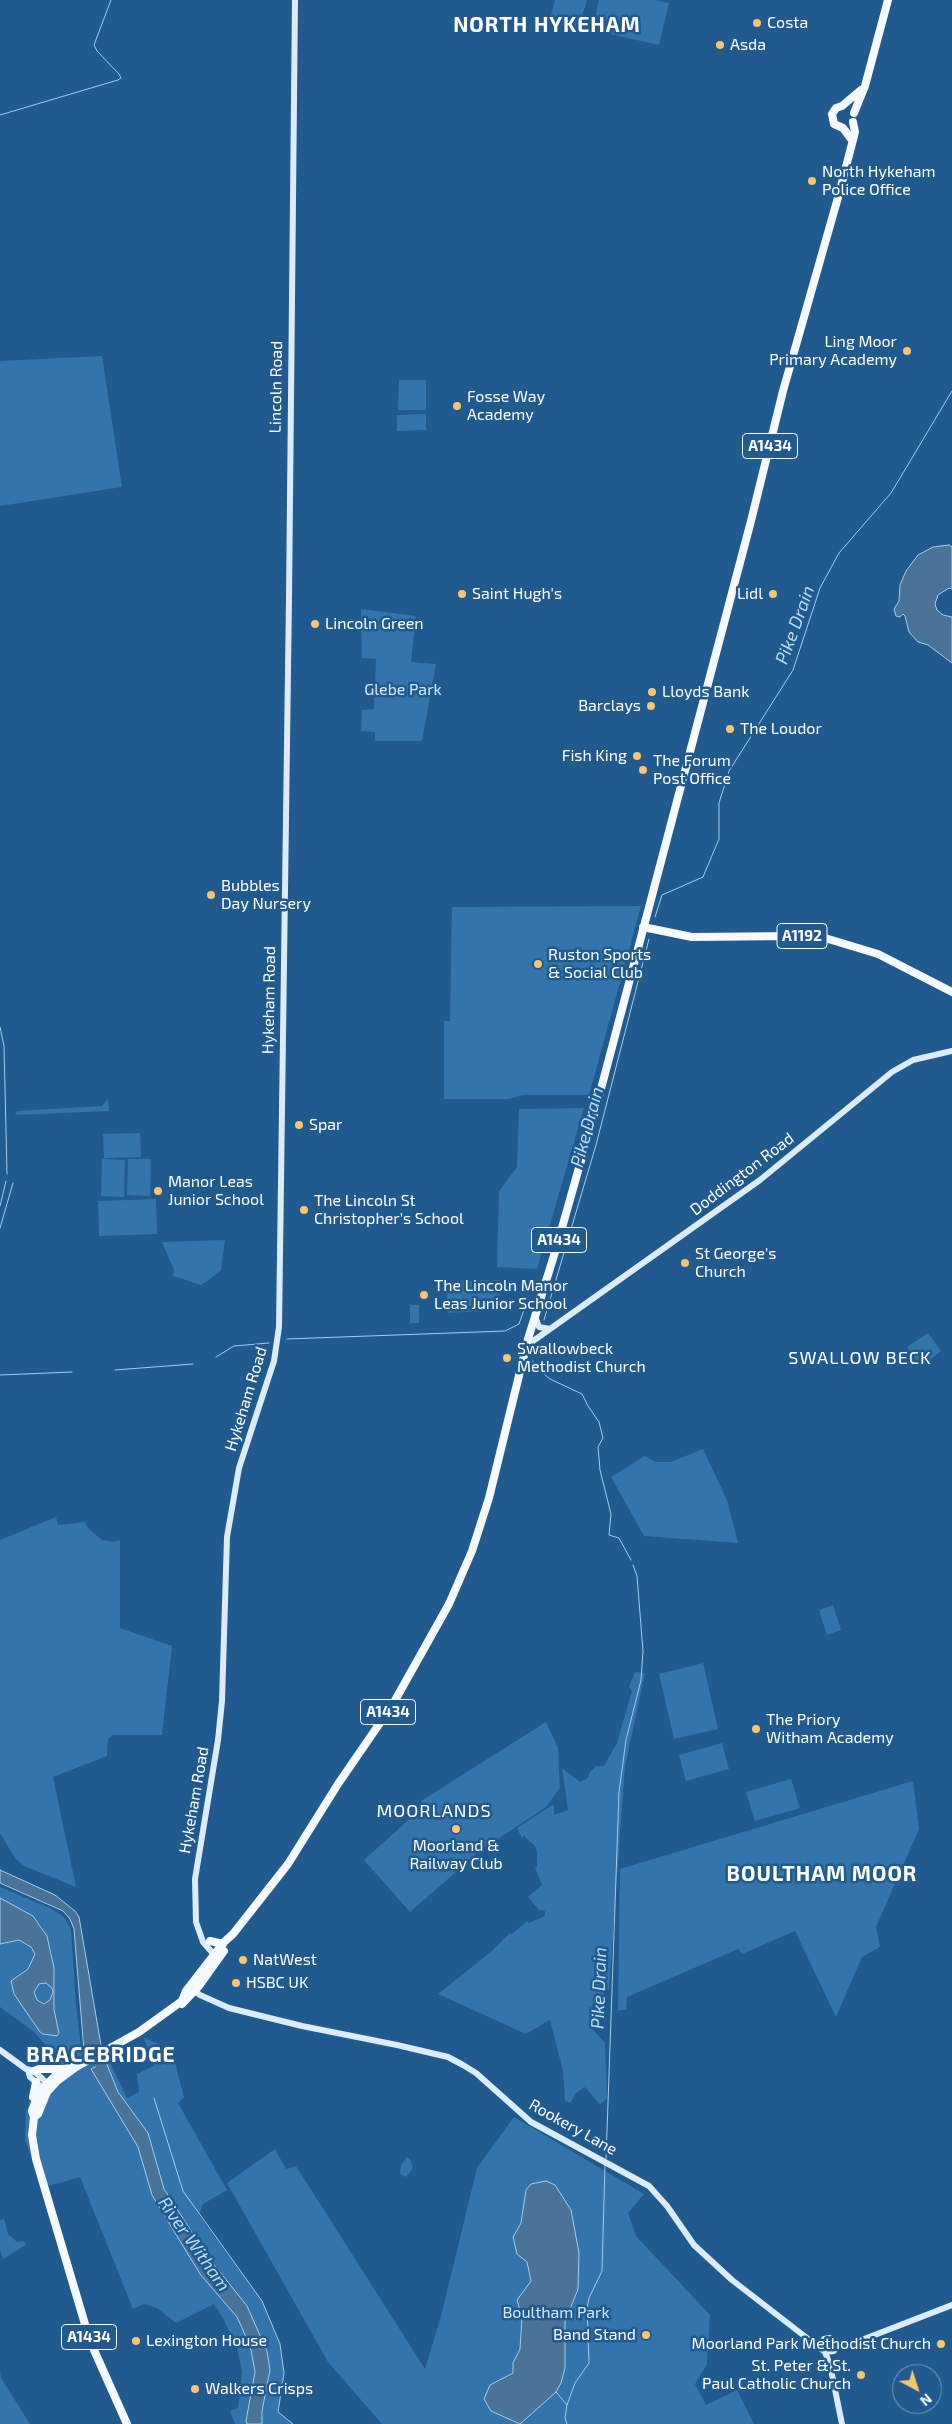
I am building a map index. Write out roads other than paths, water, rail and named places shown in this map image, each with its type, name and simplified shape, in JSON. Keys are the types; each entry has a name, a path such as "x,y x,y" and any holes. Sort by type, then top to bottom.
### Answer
{"main road":[{"name":"A1434","path":"34,2117 38,2114 45,2086 148,2026 178,2004 194,1987 288,1864 338,1784 394,1704 458,1585 481,1529 526,1346 597,1104 642,927 751,521 783,391 839,194 854,132 854,118 866,86 888,0"},
{"path":"842,106 850,108 854,118 849,127 842,128 836,126 832,118 834,111 866,86"},
{"path":"842,128 852,140"},
{"name":"A1192","path":"642,927 702,938 795,936 825,938 878,954 952,992"},
{"name":"A1434","path":"218,1955 223,1944 233,1934"},
{"path":"210,1941 223,1944"},
{"name":"A1434","path":"76,2067 65,2069 32,2099 34,2103 32,2135 36,2159 90,2342 127,2424"},
{"path":"31,2071 38,2069 65,2069"}],"street":[{"name":"Lincoln Road","path":"286,774 295,0"},
{"name":"Hykeham Road","path":"218,1955 203,1942 196,1922 195,1879 218,1740 222,1700 226,1564 230,1511 247,1442 274,1361 278,1337 286,774"},
{"name":"Doddington Road","path":"526,1346 760,1180 892,1072 913,1060 952,1051"},
{"path":"535,1316 539,1327 550,1328"},
{"path":"202,1936 206,1936 218,1955"},
{"name":"Rookery Lane","path":"194,1987 218,2004 302,2026 397,2045 448,2058 476,2073 531,2122 649,2186 702,2254 792,2329 823,2351"},
{"path":"0,2050 31,2071 45,2086"},
{"path":"31,2071 30,2077 45,2086"},
{"path":"823,2351 849,2345 952,2305"},
{"path":"811,2341 830,2338 835,2347 830,2365"},
{"path":"823,2340 823,2351 830,2365 842,2424"}],"water":[{"path":"949,545 952,547 952,589 949,588 938,595 935,604 937,610 943,615 952,617 952,663 928,645 918,642 909,632 905,616 903,614 900,617 896,616 894,609 899,601 900,585 906,571 918,555 933,547"},
{"path":"0,1870 55,1895 75,1911 79,1917 101,2045 84,2051 74,1929 70,1919 63,1911 0,1883"},
{"path":"0,1898 33,1916 47,1936 54,1968 54,2010 59,2033 57,2036 40,2032 14,1994 11,1981 28,1969 35,1954 31,1947 19,1940 0,1944","holes":["46,1983 52,1988 53,1992 50,2000 44,2004 37,2000 34,1992 39,1984"]},
{"path":"106,2062 118,2092 148,2133 164,2189 208,2257 247,2306 267,2351 270,2370 262,2411 262,2424 247,2424 246,2421 255,2372 251,2350 243,2330 237,2317 200,2274 152,2195 138,2147 91,2069"},
{"path":"546,2181 555,2185 571,2210 579,2253 578,2289 565,2322 565,2368 561,2383 556,2392 520,2424 491,2411 484,2399 490,2385 513,2373 513,2363 520,2349 522,2317 517,2300 531,2281 527,2262 517,2254 513,2237 521,2223 526,2190 531,2184"}],"waterway":[{"path":"0,115 121,78 94,45 111,0"},
{"name":"Pike Drain","path":"655,917 662,895 703,877 719,839 719,803 729,771 793,670 820,588 839,553 891,493 952,391"},
{"name":"Pike Drain","path":"544,1320 596,1145 649,939"},
{"path":"0,1027 4,1046 7,1174"},
{"path":"0,1206 6,1181"},
{"path":"0,1228 13,1183"},
{"path":"287,1339 505,1331 519,1324 525,1307"},
{"path":"216,1357 234,1346 269,1343"},
{"name":"Pike Drain","path":"533,1361 538,1369 550,1379 582,1394 599,1422 603,1438 598,1447 600,1470 611,1514 609,1535 619,1538 631,1560"},
{"path":"115,1370 193,1364"},
{"path":"0,1375 72,1372"},
{"name":"Pike Drain","path":"606,2159 619,1792 626,1740 641,1680 643,1651 637,1576 633,1565"},
{"name":"River Witham","path":"88,2037 105,2076"},
{"path":"154,2098 183,2191 262,2301 280,2344 284,2373 278,2412 293,2424"},
{"name":"Pike Drain","path":"567,2405 575,2383 589,2363 587,2308 589,2298 602,2271 605,2165"},
{"name":"Pike Drain","path":"556,2392 567,2405 565,2418 567,2424"}],"place":[{"name":"Costa","path":"757,23"},
{"name":"Asda","path":"720,45"},
{"name":"North Hykeham Police Office","path":"812,181"},
{"name":"Ling Moor Primary Academy","path":"907,351"},
{"name":"Fosse Way Academy","path":"457,406"},
{"name":"Saint Hugh's","path":"462,594"},
{"name":"Lidl","path":"773,594"},
{"name":"Lincoln Green","path":"315,624"},
{"name":"Lloyds Bank","path":"652,692"},
{"name":"Barclays","path":"651,706"},
{"name":"The Loudor","path":"730,729"},
{"name":"Fish King","path":"637,756"},
{"name":"The Forum Post Office","path":"643,770"},
{"name":"Bubbles Day Nursery","path":"211,895"},
{"name":"Ruston Sports & Social Club","path":"538,964"},
{"name":"Spar","path":"299,1125"},
{"name":"Manor Leas Junior School","path":"158,1191"},
{"name":"The Lincoln St Christopher's School","path":"304,1210"},
{"name":"St George's Church","path":"685,1263"},
{"name":"The Lincoln Manor Leas Junior School","path":"424,1295"},
{"name":"Swallowbeck Methodist Church","path":"507,1358"},
{"name":"The Priory Witham Academy","path":"756,1729"},
{"name":"Moorland & Railway Club","path":"456,1829"},
{"name":"NatWest","path":"243,1960"},
{"name":"HSBC UK","path":"236,1983"},
{"name":"Band Stand","path":"646,2335"},
{"name":"Lexington House","path":"136,2341"},
{"name":"Moorland Park Methodist Church","path":"941,2344"},
{"name":"St. Peter & St. Paul Catholic Church","path":"861,2375"},
{"name":"Walkers Crisps","path":"195,2389"}],"district":[{"name":"NORTH HYKEHAM","path":"547,25"},
{"name":"SWALLOW BECK","path":"860,1358"},
{"name":"MOORLANDS","path":"434,1811"},
{"name":"BOULTHAM MOOR","path":"822,1874"},
{"name":"BRACEBRIDGE","path":"101,2055"}],"park label":[{"name":"Glebe Park","path":"403,690"},
{"name":"Boultham Park","path":"556,2313"}]}
